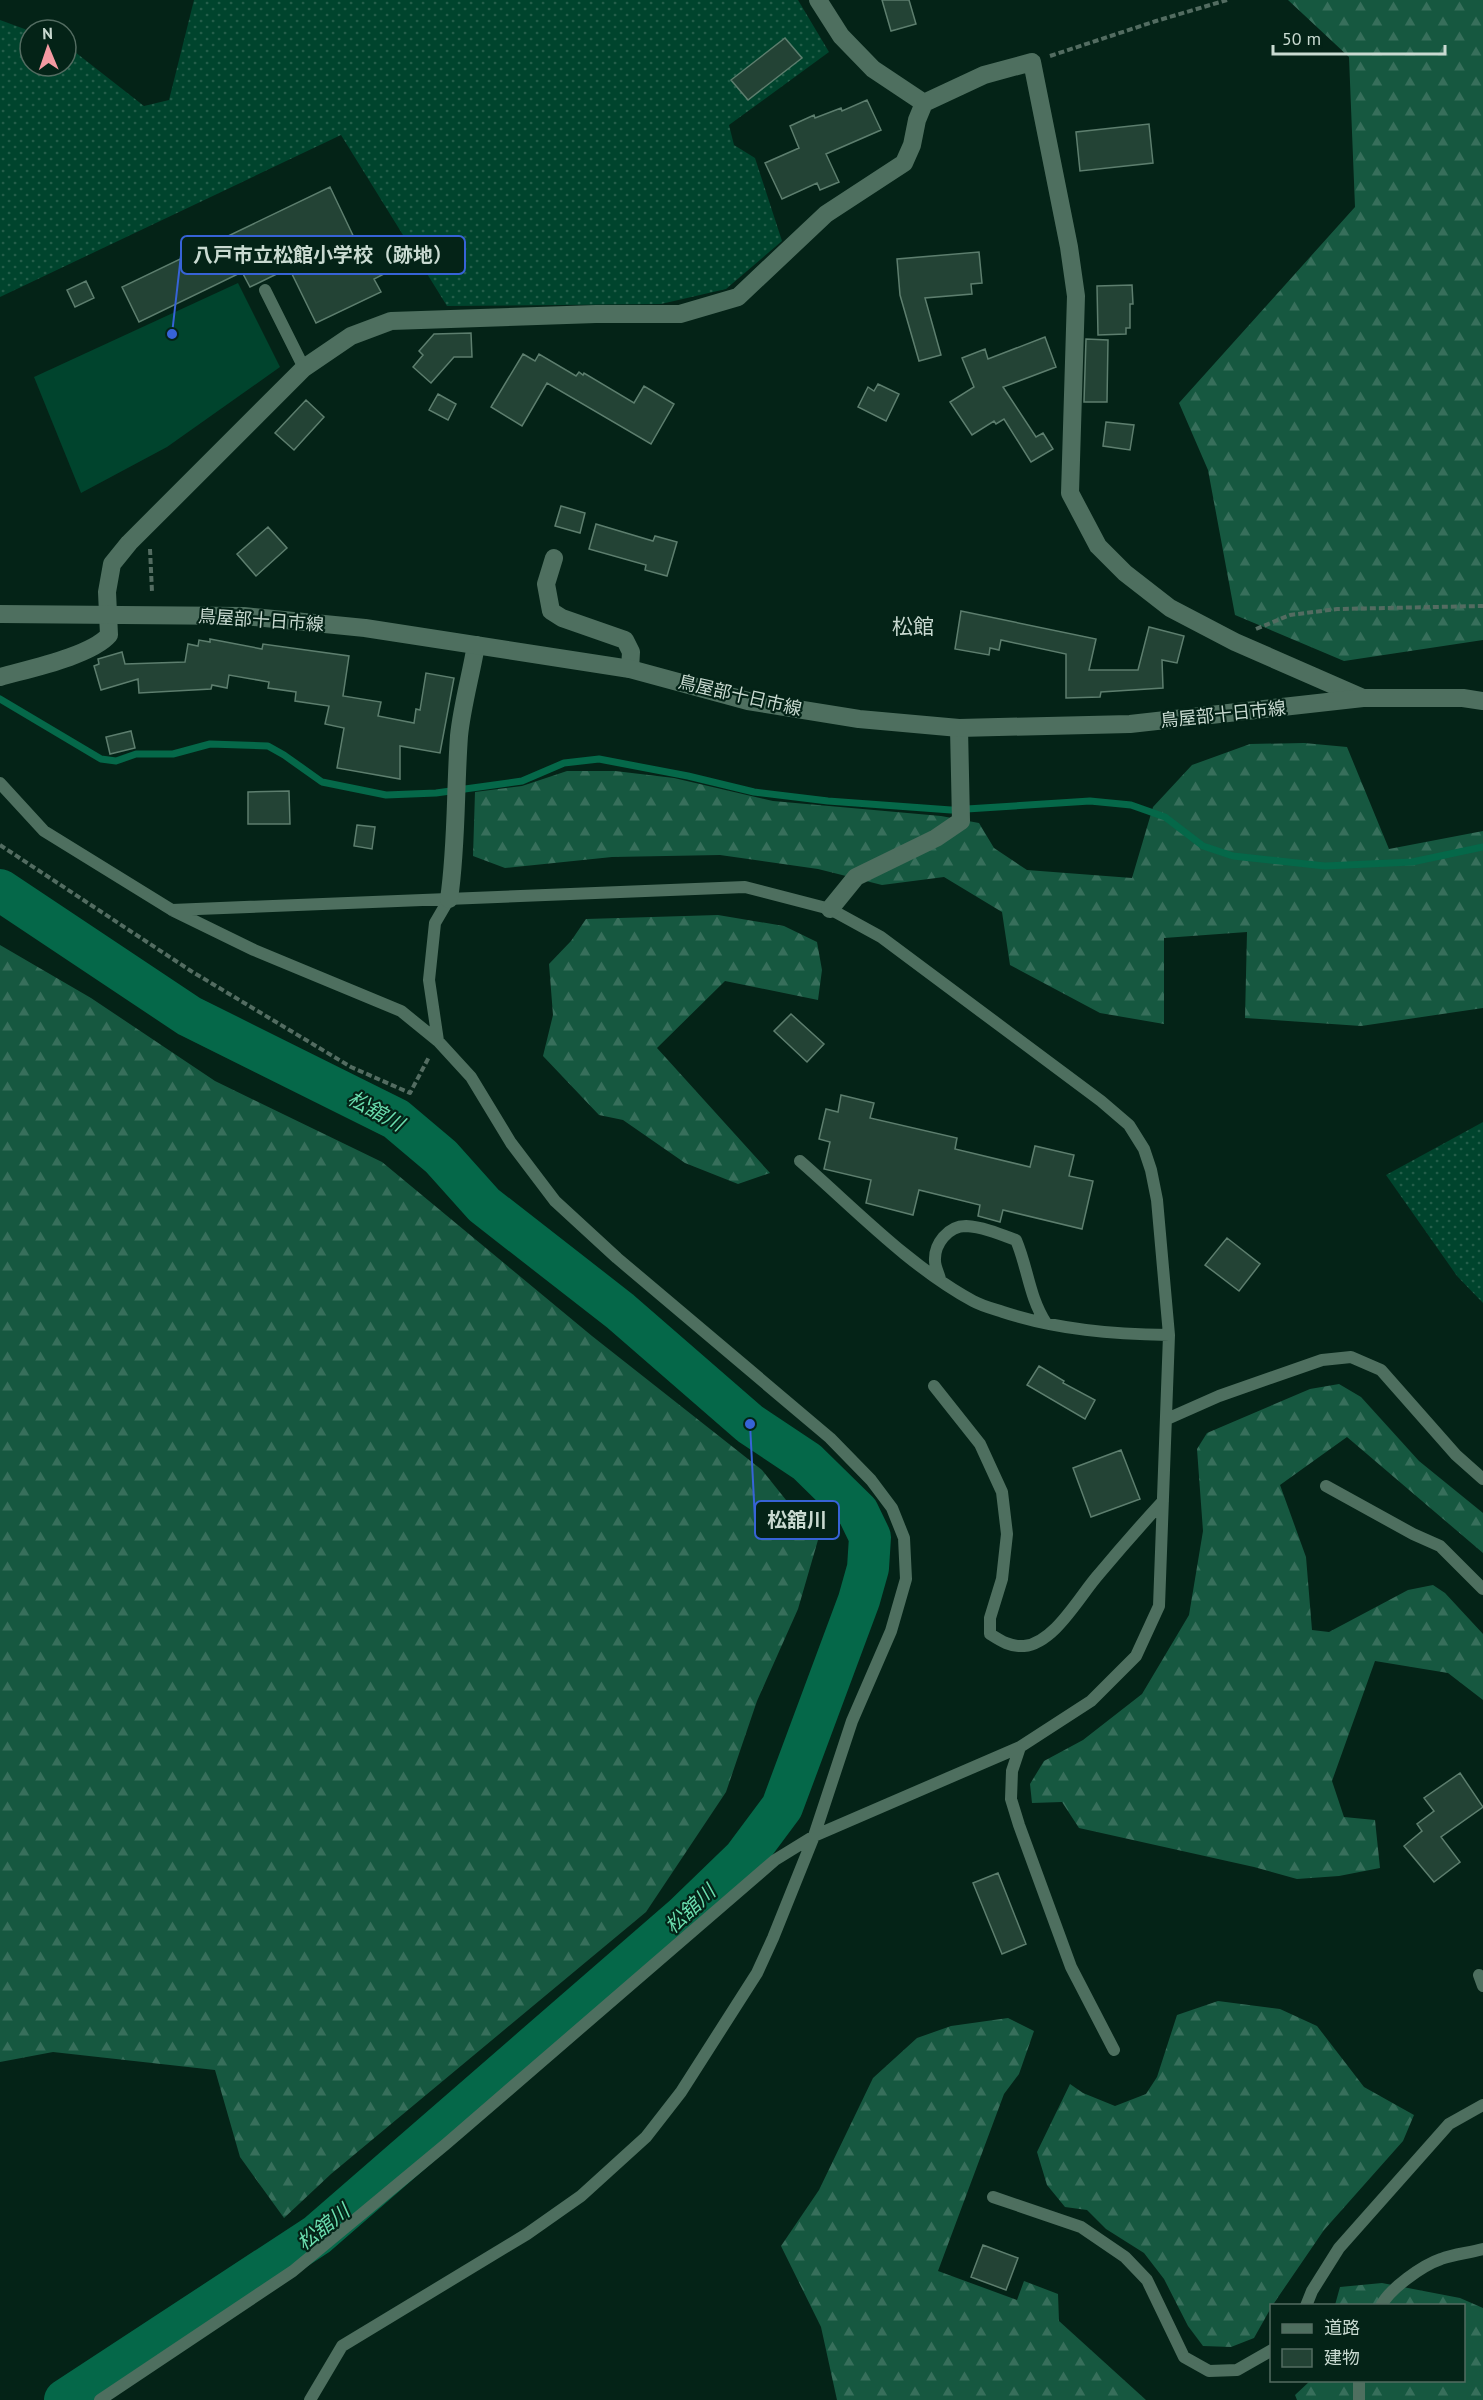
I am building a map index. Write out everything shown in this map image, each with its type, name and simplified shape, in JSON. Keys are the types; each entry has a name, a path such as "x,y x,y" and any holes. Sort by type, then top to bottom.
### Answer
{"street":[{"path":"818,0 841,36 873,69 924,104"},
{"path":"0,677 79,653 102,643 108,635 107,592 112,564 143,529 304,368 351,336 391,321 585,314 680,314 738,297 826,214 904,163 924,104 984,75 1032,62 1070,247 1076,296 1070,493 1098,546 1125,573 1170,608 1235,642 1363,698"},
{"path":"554,558 546,584 551,612 561,618 625,640 632,652 630,669"},
{"name":"鳥屋部十日市線","path":"0,614 244,616 365,628 630,669 748,701 859,719 959,728 1130,724 1363,698 1463,698 1483,701"},
{"path":"449,898 454,861 455,799 460,733 476,645"},
{"path":"830,909 855,877 936,838 961,821 959,728"}],"lane":[{"path":"264,290 304,368"},
{"path":"0,783 44,831 172,910 254,950 401,1011 438,1041 471,1077 511,1143 555,1201 617,1258 830,1438 871,1480 892,1508 904,1538 906,1579 891,1631 852,1721 814,1836 773,1938 757,1973 681,2092 646,2137 581,2196 527,2234 342,2346 310,2400"},
{"path":"100,2400 292,2271 447,2144 775,1860 814,1836 1020,1747 1091,1701 1136,1656 1159,1606 1169,1335 1157,1200 1144,1149 1130,1125 1011,1032 881,937 830,909 745,887 172,910"},
{"path":"438,1041 429,980 435,923 449,898"},
{"path":"800,1161 902,1250 940,1280 975,1302 1028,1320 1074,1329 1169,1335"},
{"path":"940,1280 934,1262 938,1245 946,1233 964,1226 992,1231 1016,1240 1025,1262 1030,1289 1037,1309 1046,1323"},
{"path":"1167,1419 1219,1396 1322,1360 1351,1357 1381,1370 1456,1455 1483,1479"},
{"path":"934,1386 980,1444 1002,1492 1007,1534 1002,1579 990,1618 990,1634 1005,1644 1025,1646 1046,1636 1076,1606 1096,1577 1162,1501"},
{"path":"1326,1486 1413,1534 1440,1546 1483,1589"},
{"path":"1020,1747 1012,1771 1011,1799 1071,1967 1114,2050"},
{"path":"1307,2304 1312,2291 1339,2248 1449,2124 1483,2105"},
{"path":"993,2197 1081,2227 1125,2257 1147,2280 1184,2357 1209,2371 1237,2370 1270,2351"},
{"path":"1382,2304 1385,2297 1417,2272 1440,2259 1483,2249"},
{"path":"1359,2382 1359,2400"}],"path":[{"path":"1032,62 1227,0"},
{"path":"143,529 150,543 152,592"},
{"path":"1235,642 1250,632 1290,615 1337,609 1483,606"},
{"path":"0,845 191,971 351,1066 410,1093 438,1041"}],"green space":[{"path":"194,0 798,0 829,52 729,125 734,145 755,158 782,241 726,289 661,304 447,306 341,135 0,297 0,20 18,27 18,78 78,78 78,54 144,106 169,100"},
{"path":"1288,0 1483,0 1483,640 1344,661 1235,615 1208,470 1179,403 1355,207 1349,57"},
{"path":"238,283 280,367 167,447 81,493 34,377"},
{"path":"1304,743 1347,747 1389,849 1483,831 1483,1008 1361,1026 1245,1018 1247,932 1164,938 1164,1024 1100,1013 1010,965 1002,912 944,877 882,885 818,869 720,855 612,857 505,868 473,856 475,792 522,786 567,771 615,771 674,778 773,801 941,816 979,823 994,848 1027,870 1132,878 1153,807 1192,765 1250,744"},
{"path":"718,915 784,926 817,942 822,970 818,1000 725,981 657,1048 770,1173 738,1184 685,1163 623,1120 599,1115 543,1056 553,1015 549,964 571,941 586,919"},
{"path":"0,945 91,998 215,1081 382,1162 592,1336 762,1470 818,1540 798,1609 757,1701 726,1792 646,1912 331,2174 284,2218 240,2157 215,2070 53,2052 0,2062"},
{"path":"1483,1122 1483,1303 1457,1276 1386,1175"},
{"path":"1339,1384 1361,1397 1419,1461 1483,1513 1483,1553 1347,1437 1280,1485 1306,1557 1312,1630 1329,1632 1408,1590 1433,1585 1445,1593 1483,1634 1483,1700 1448,1673 1375,1661 1332,1781 1344,1817 1375,1820 1380,1868 1339,1876 1297,1879 1254,1867 1079,1828 1062,1802 1032,1803 1030,1784 1044,1761 1083,1740 1142,1694 1189,1615 1203,1531 1197,1449 1207,1433 1310,1389"},
{"path":"1218,2001 1280,2009 1317,2026 1364,2087 1414,2115 1403,2141 1324,2230 1273,2304 1270,2304 1270,2310 1254,2338 1231,2347 1203,2346 1188,2326 1164,2279 1144,2253 1106,2229 1087,2210 1065,2207 1047,2185 1037,2152 1070,2084 1083,2093 1115,2106 1146,2094 1157,2077 1177,2015"},
{"path":"1008,2018 1034,2031 1019,2074 1004,2094 938,2271 1017,2300 1024,2281 1058,2294 1059,2321 1146,2400 837,2400 821,2327 781,2246 819,2190 873,2078 917,2038 951,2026"},
{"path":"1382,2283 1460,2298 1483,2308 1483,2400 1297,2400 1295,2395 1309,2382 1465,2382 1465,2304 1335,2304 1340,2287"}],"building":[{"path":"882,0 909,0 916,24 891,31"},
{"path":"785,38 802,58 748,100 731,80"},
{"path":"867,100 881,130 826,154 839,182 820,190 817,183 782,199 765,163 799,148 790,126 814,115 815,118 841,108 842,111"},
{"path":"1149,124 1153,163 1080,171 1076,132"},
{"path":"330,187 359,248 371,242 386,273 374,279 381,292 316,323 289,268 250,287 242,272 139,322 122,287"},
{"path":"979,252 982,283 971,284 972,294 925,298 941,355 919,361 900,295 897,259"},
{"path":"86,281 94,298 75,307 67,290"},
{"path":"1132,285 1133,304 1130,304 1130,328 1126,328 1126,334 1098,335 1097,286"},
{"path":"471,333 472,357 454,357 431,383 413,367 423,355 419,351 434,334"},
{"path":"1045,337 1056,367 1003,387 1036,437 1043,433 1053,449 1031,462 1004,419 996,424 994,421 972,435 950,402 974,387 962,358 985,349 988,359"},
{"path":"1086,339 1108,340 1107,402 1084,402"},
{"path":"523,354 535,361 539,354 576,376 579,372 583,375 584,373 634,403 644,386 674,404 651,444 547,383 522,426 491,407"},
{"path":"878,384 899,394 886,421 858,407 868,387 874,391"},
{"path":"438,394 456,404 448,420 429,410"},
{"path":"306,400 324,417 294,450 275,433"},
{"path":"1106,422 1134,425 1130,450 1103,446"},
{"path":"561,506 585,513 580,533 555,526"},
{"path":"596,524 653,541 655,536 677,542 667,576 645,570 646,565 589,549"},
{"path":"268,527 287,548 256,576 237,554"},
{"path":"961,611 1096,639 1089,670 1138,670 1149,627 1184,636 1177,663 1162,660 1163,688 1101,692 1100,697 1066,698 1066,654 1001,640 999,650 990,648 989,655 955,649"},
{"path":"210,639 262,649 263,644 349,656 343,696 381,702 378,716 414,723 416,709 420,710 426,673 454,678 440,753 400,746 400,779 337,768 344,728 325,724 329,706 295,701 296,692 268,688 269,682 229,675 227,688 212,685 211,689 139,693 138,679 101,690 94,666 99,664 98,659 122,652 125,664 185,662 188,644 198,646 199,640 210,642"},
{"path":"131,731 135,748 110,754 106,737"},
{"path":"289,791 290,824 248,824 248,792"},
{"path":"357,825 375,827 372,849 354,846"},
{"path":"791,1014 824,1044 807,1062 774,1031"},
{"path":"841,1095 874,1103 870,1118 957,1138 955,1149 1030,1167 1035,1146 1074,1155 1069,1176 1093,1181 1082,1229 1003,1210 1000,1222 978,1216 980,1205 919,1190 913,1215 866,1203 871,1180 824,1169 830,1142 819,1139 826,1109 838,1112"},
{"path":"1227,1238 1260,1264 1239,1291 1205,1265"},
{"path":"1039,1366 1064,1381 1063,1383 1095,1400 1085,1419 1027,1385"},
{"path":"1121,1450 1140,1499 1091,1517 1073,1468"},
{"path":"1460,1773 1483,1807 1441,1837 1460,1862 1434,1882 1404,1846 1422,1831 1417,1824 1434,1811 1424,1798"},
{"path":"998,1873 1026,1944 1002,1954 973,1883"},
{"path":"983,2245 1018,2258 1006,2290 971,2277"}],"waterway":[{"path":"0,699 101,759 116,761 136,754 173,754 210,744 268,746 322,782 386,795 436,793 522,781 564,763 599,759 688,776 754,792 828,801 951,810 1090,801 1131,805 1165,817 1203,846 1233,856 1325,866 1412,862 1483,847"},
{"name":"松舘川","path":"0,890 189,1016 396,1119 441,1157 484,1205 620,1311 750,1424 807,1462 858,1512 870,1537 868,1568 859,1600 782,1807 744,1858 684,1916 317,2235 65,2400"}],"place":[{"name":"八戸市立松館小学校（跡地）","path":"172,334"},
{"name":"松舘川","path":"750,1424"}],"district":[{"name":"松館","path":"913,626"}]}
